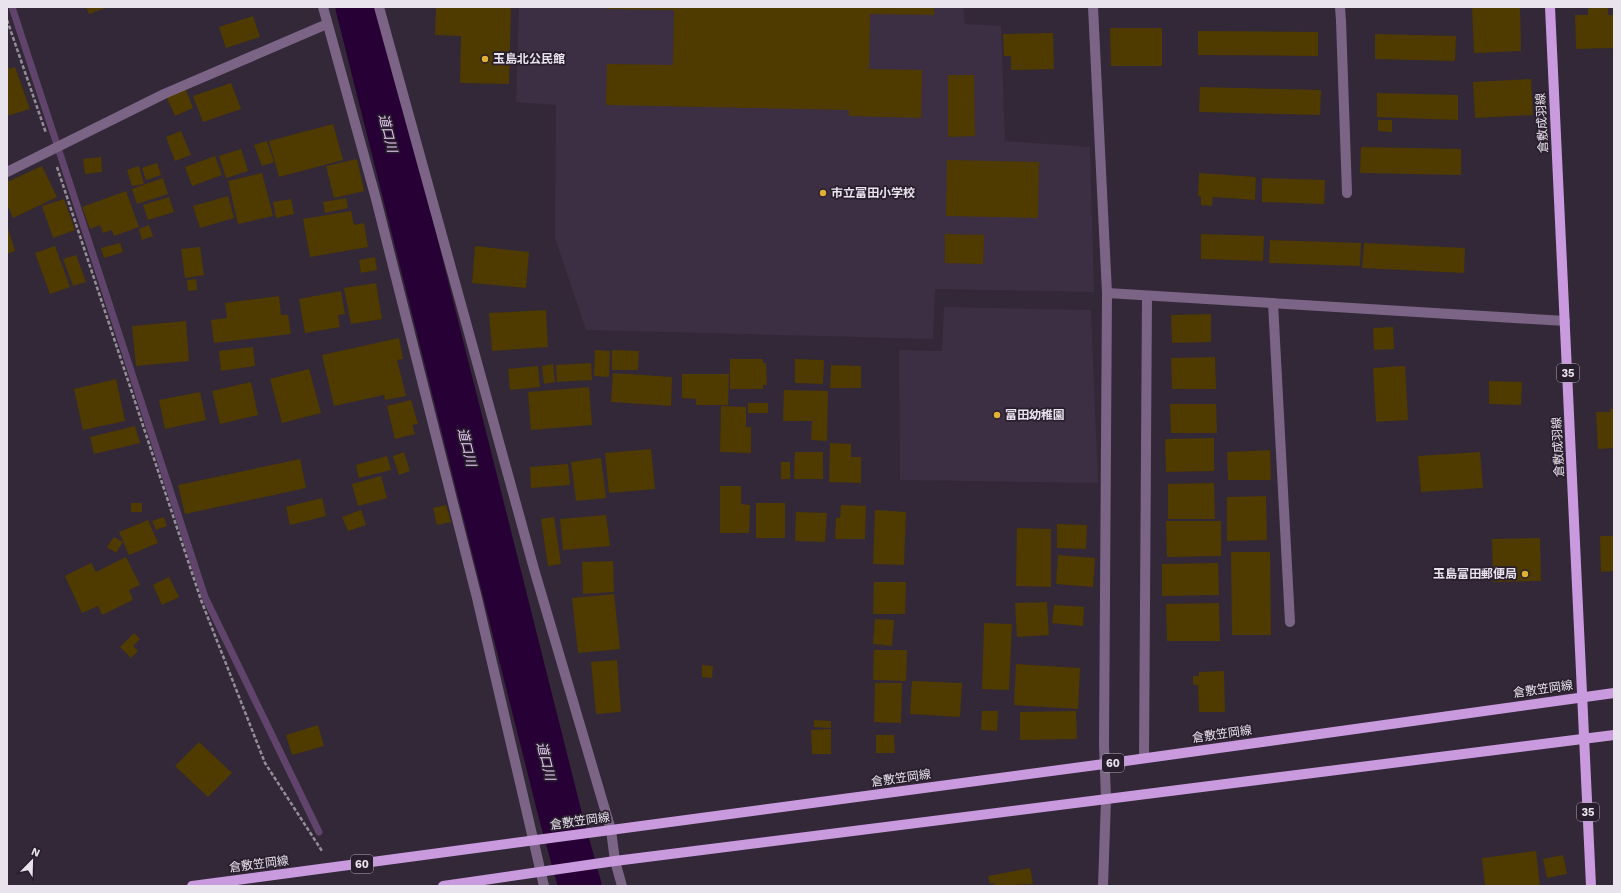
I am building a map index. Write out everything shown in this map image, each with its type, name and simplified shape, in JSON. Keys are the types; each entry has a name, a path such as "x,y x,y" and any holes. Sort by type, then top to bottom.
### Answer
{"main road":[{"name":"倉敷成羽線","path":"1550,7 1591,886"},
{"name":"倉敷笠岡線","path":"192,886 1104,764 1583,696 1614,693"},
{"path":"443,886 615,861 1614,735"}],"street":[{"path":"323,7 380,214 477,598 544,886"},
{"path":"379,7 534,569 611,830 615,861 622,886"},
{"path":"1093,7 1107,293 1104,764 1106,799 1103,886"},
{"path":"1340,7 1347,193"},
{"path":"7,172 164,94 327,24"},
{"path":"1107,293 1565,321"},
{"path":"1144,758 1147,296"},
{"path":"1273,303 1290,622"}],"path":[{"path":"7,20 56,147 201,600 265,763 334,868"}],"shaded area":[{"name":"市立富田小学校","path":"519,7 963,7 965,24 1001,26 1005,141 1090,147 1094,292 935,289 933,339 586,330 555,238 556,105 516,102"},
{"name":"富田幼稚園","path":"944,307 1091,310 1098,483 900,480 899,350 942,351"}],"building":[{"path":"86,7 108,7 89,14"},
{"name":"玉島北公民館","path":"436,7 511,7 509,84 460,83 461,36 435,35"},
{"path":"607,7 934,7 934,15 870,14 869,69 922,70 921,118 849,116 849,110 606,105 607,64 673,65 674,10 607,9"},
{"path":"1472,7 1520,7 1521,51 1474,53"},
{"path":"1588,7 1608,7 1608,15 1614,15 1614,48 1576,49 1575,15 1588,15"},
{"path":"253,16 260,37 226,48 219,27"},
{"path":"1110,28 1162,28 1162,66 1111,66"},
{"path":"1198,31 1318,32 1318,56 1198,55"},
{"path":"1053,33 1054,69 1011,70 1011,56 1004,56 1003,34"},
{"path":"1375,34 1456,36 1455,61 1375,59"},
{"path":"7,63 9,69 15,67 30,109 7,116"},
{"path":"948,75 974,75 975,136 948,137"},
{"path":"1531,79 1533,115 1475,118 1473,82"},
{"path":"231,83 241,109 203,122 193,96"},
{"path":"1200,87 1321,90 1320,115 1199,112"},
{"path":"185,88 193,108 175,116 166,96"},
{"path":"1377,93 1458,95 1458,120 1377,117"},
{"path":"1378,120 1392,120 1392,132 1378,131"},
{"path":"333,124 343,160 279,177 269,141"},
{"path":"181,131 191,155 175,161 166,137"},
{"path":"267,141 274,162 262,166 254,145"},
{"path":"1361,147 1461,149 1461,175 1360,173"},
{"path":"241,149 248,171 226,178 219,156"},
{"path":"215,156 222,175 192,186 185,167"},
{"path":"101,157 102,172 85,174 83,159"},
{"path":"357,159 364,191 334,198 326,166"},
{"path":"947,160 1039,162 1038,218 946,216"},
{"path":"157,163 161,175 146,180 142,168"},
{"path":"42,166 57,197 13,218 7,204 7,182"},
{"path":"139,166 144,184 132,186 127,170"},
{"path":"262,173 273,216 238,224 228,181"},
{"path":"1199,173 1256,177 1255,200 1213,197 1212,206 1201,205 1201,196 1198,196"},
{"path":"163,178 168,194 137,204 132,189"},
{"path":"1262,178 1325,180 1324,204 1262,202"},
{"path":"126,191 139,227 114,236 112,230 103,233 100,225 90,229 82,207"},
{"path":"228,196 234,218 200,228 193,206"},
{"path":"169,197 174,212 148,220 143,205"},
{"path":"346,198 348,208 325,213 323,202"},
{"path":"64,199 75,230 53,238 42,206"},
{"path":"291,199 294,214 276,218 273,202"},
{"path":"351,211 354,225 364,223 368,247 310,257 303,219"},
{"path":"7,225 15,251 7,254"},
{"path":"149,225 153,236 142,240 139,229"},
{"path":"945,234 984,235 983,264 945,263"},
{"path":"1201,234 1264,236 1263,261 1201,259"},
{"path":"1270,240 1361,243 1360,266 1269,263"},
{"path":"120,243 123,252 104,258 101,248"},
{"path":"1364,243 1465,248 1464,273 1362,268"},
{"path":"55,246 70,287 50,294 35,253"},
{"path":"475,246 529,252 526,288 472,283"},
{"path":"200,247 204,275 185,278 181,249"},
{"path":"76,255 86,282 73,286 63,259"},
{"path":"375,257 377,270 361,273 359,260"},
{"path":"196,279 197,290 188,291 187,280"},
{"path":"376,283 382,319 351,324 344,288"},
{"path":"341,291 345,314 338,315 340,327 305,333 299,299"},
{"path":"279,296 281,315 288,315 291,334 214,343 211,320 227,318 225,303"},
{"path":"546,310 548,347 492,351 489,313"},
{"path":"1211,314 1211,342 1172,343 1171,315"},
{"path":"186,321 189,361 136,366 132,326"},
{"path":"1393,327 1394,349 1374,350 1373,328"},
{"path":"399,338 403,359 397,360 406,396 385,400 384,395 334,406 322,355"},
{"path":"253,347 255,366 221,371 219,351"},
{"path":"595,350 610,351 609,377 594,376"},
{"path":"612,350 639,351 638,370 612,370"},
{"path":"1215,357 1216,389 1172,389 1171,358"},
{"path":"730,359 763,359 763,363 766,363 767,385 763,385 763,389 730,389"},
{"path":"795,359 824,360 823,384 795,383"},
{"path":"591,363 592,380 557,382 556,365"},
{"path":"553,364 555,382 544,384 542,366"},
{"path":"831,365 861,366 861,388 830,388"},
{"path":"538,366 540,387 510,390 508,369"},
{"path":"1405,366 1408,420 1376,422 1373,368"},
{"path":"309,369 321,413 282,423 270,379"},
{"path":"613,373 672,377 671,406 611,402"},
{"path":"682,374 729,374 728,405 696,405 696,399 682,398"},
{"path":"116,379 125,421 83,430 74,389"},
{"path":"1489,381 1522,382 1521,405 1489,404"},
{"path":"251,382 258,415 220,424 212,391"},
{"path":"589,387 592,425 531,430 528,392"},
{"path":"784,390 828,391 827,441 811,440 812,421 783,421"},
{"path":"200,392 206,420 165,429 159,400"},
{"path":"411,400 418,424 412,425 415,434 395,439 387,406"},
{"path":"748,403 768,403 768,413 748,413"},
{"path":"1170,404 1216,404 1217,433 1171,433"},
{"path":"721,406 746,407 746,427 751,427 751,453 720,452"},
{"path":"1610,409 1614,409 1614,448 1598,449 1596,412 1610,412"},
{"path":"135,426 140,443 94,454 90,437"},
{"path":"1214,438 1214,471 1166,472 1165,439"},
{"path":"830,443 851,444 851,457 861,457 861,483 829,482"},
{"path":"651,449 655,489 609,493 605,453"},
{"path":"1270,450 1271,480 1228,480 1227,452"},
{"path":"404,452 410,471 399,475 393,456"},
{"path":"795,452 823,452 823,479 794,479"},
{"path":"1480,452 1483,488 1421,492 1418,456"},
{"path":"387,456 391,470 359,478 356,465"},
{"path":"601,458 606,498 576,501 571,462"},
{"path":"300,459 306,488 185,514 178,485"},
{"path":"781,462 790,462 790,479 781,479"},
{"path":"568,464 570,485 531,488 530,467"},
{"path":"381,476 387,498 358,506 352,484"},
{"path":"1214,483 1215,519 1168,519 1168,484"},
{"path":"720,486 741,486 741,504 750,505 749,533 720,533"},
{"path":"1266,496 1267,540 1227,541 1227,497"},
{"path":"322,498 326,516 290,525 286,507"},
{"path":"131,503 142,503 142,512 131,512"},
{"path":"756,503 785,503 785,538 756,538"},
{"path":"446,505 451,522 437,525 433,508"},
{"path":"841,505 866,506 865,539 835,539 836,518 840,518"},
{"path":"361,510 366,525 348,531 342,517"},
{"path":"875,510 906,512 904,565 873,564"},
{"path":"796,512 827,513 825,542 795,541"},
{"path":"606,515 610,546 563,550 560,519"},
{"path":"164,517 167,526 156,530 152,521"},
{"path":"554,517 561,564 548,566 541,519"},
{"path":"148,520 158,543 129,555 119,532"},
{"path":"1166,521 1221,521 1221,556 1167,557"},
{"path":"1057,524 1087,525 1086,549 1057,548"},
{"path":"1017,528 1051,529 1051,587 1016,586"},
{"path":"1600,536 1614,536 1614,571 1601,572"},
{"path":"114,537 123,542 116,553 107,547"},
{"path":"1540,538 1541,581 1493,582 1492,539"},
{"path":"1231,552 1270,552 1271,635 1232,635"},
{"path":"1058,555 1095,558 1093,587 1056,584"},
{"path":"126,557 140,585 129,590 133,600 102,615 98,606 82,613 65,576 91,563 96,572"},
{"path":"613,561 614,592 583,594 582,562"},
{"path":"1218,563 1219,595 1162,596 1162,564"},
{"path":"169,577 179,597 162,605 153,585"},
{"path":"874,582 906,582 905,614 873,614"},
{"path":"614,594 620,649 578,653 572,598"},
{"path":"1047,602 1049,635 1017,637 1015,603"},
{"path":"1219,603 1220,641 1167,641 1166,604"},
{"path":"1054,605 1084,607 1083,626 1052,623"},
{"path":"875,619 894,620 892,646 873,644"},
{"path":"984,623 1012,624 1009,690 982,689"},
{"path":"134,633 140,639 133,646 138,651 131,658 120,647"},
{"path":"874,650 907,650 906,681 873,680"},
{"path":"617,660 621,712 596,714 591,662"},
{"path":"1016,664 1080,668 1078,709 1014,705"},
{"path":"702,665 713,666 712,678 702,677"},
{"path":"1224,671 1225,712 1199,712 1198,685 1193,685 1193,676 1199,676 1199,672"},
{"path":"912,681 962,683 960,717 910,714"},
{"path":"875,683 902,683 901,723 874,722"},
{"path":"982,711 998,711 997,731 981,730"},
{"path":"1076,711 1077,739 1020,740 1020,712"},
{"path":"814,720 831,721 831,728 814,727"},
{"path":"318,725 324,746 292,755 286,735"},
{"path":"831,729 831,754 812,754 811,730"},
{"path":"876,735 894,735 895,753 876,753"},
{"path":"199,742 232,773 208,797 175,766"},
{"path":"1536,851 1540,886 1485,886 1482,858"},
{"path":"1563,855 1567,874 1547,878 1543,859"},
{"path":"1030,868 1033,884 994,886 994,883 990,884 988,876"}],"waterway":[{"path":"12,7 205,597 319,832"},
{"name":"道口川","path":"357,7 560,814 580,886"}],"place":[{"name":"玉島北公民館","path":"485,59"},
{"name":"市立富田小学校","path":"823,193"},
{"name":"富田幼稚園","path":"997,415"},
{"name":"玉島富田郵便局","path":"1525,574"}]}
